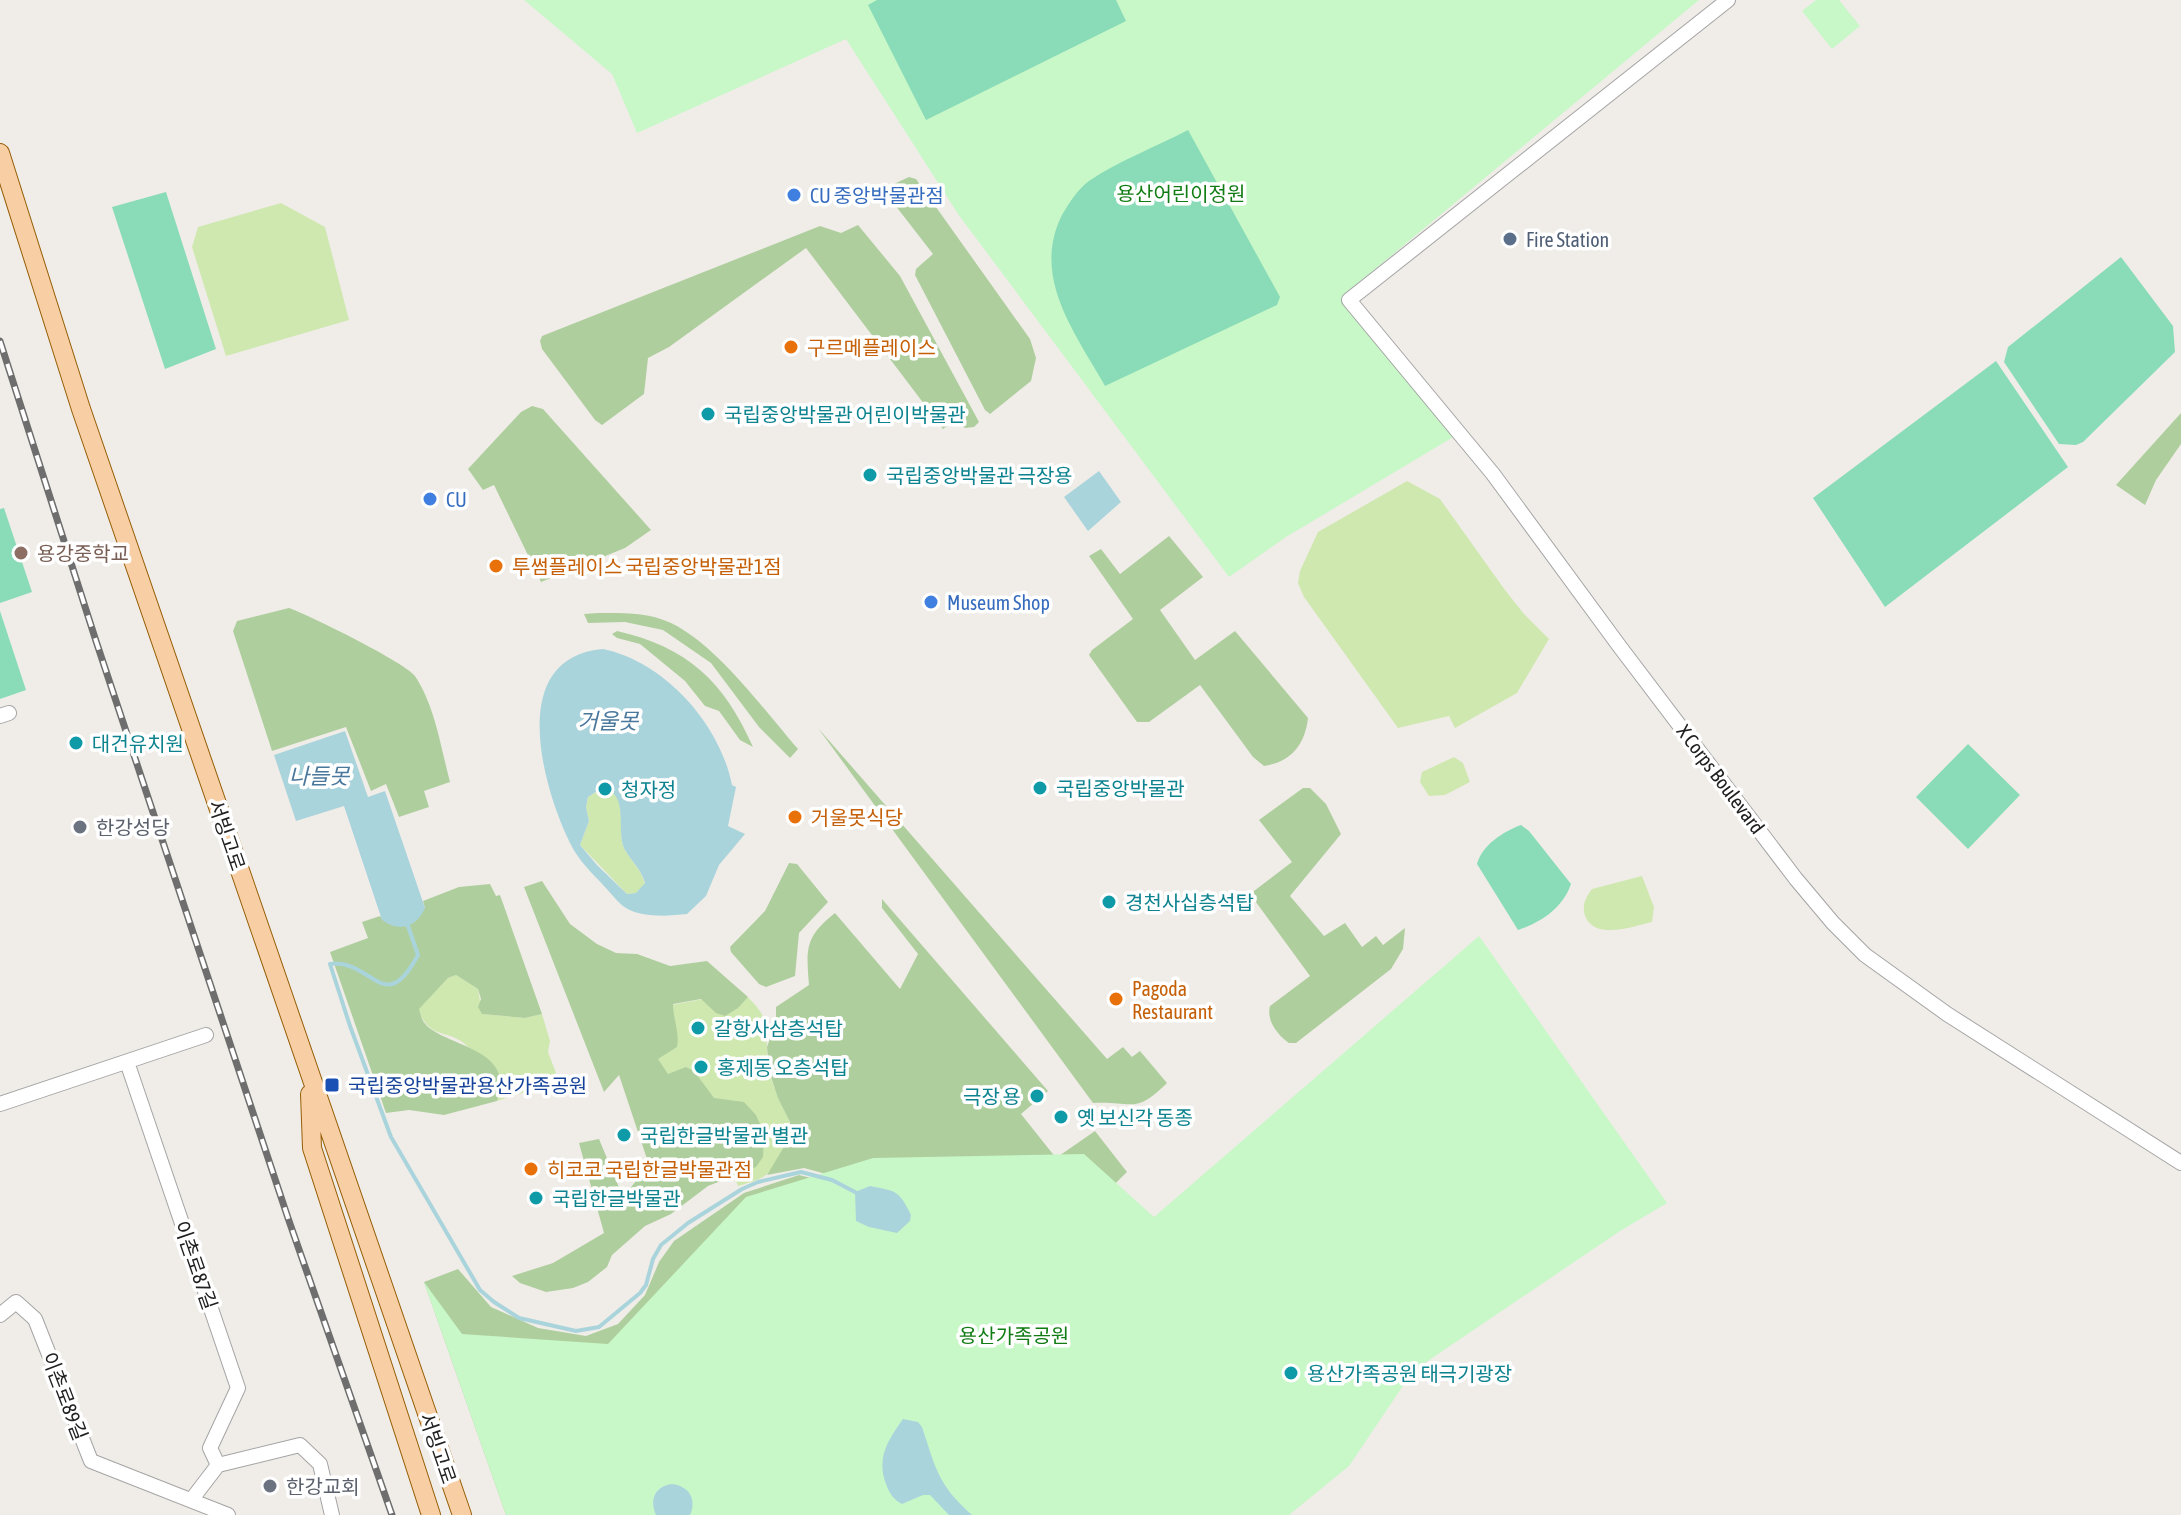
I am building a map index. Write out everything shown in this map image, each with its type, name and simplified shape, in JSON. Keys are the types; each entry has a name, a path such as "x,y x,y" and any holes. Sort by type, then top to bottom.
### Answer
{"main road":[{"name":"서빙고로","path":"0,153 81,409 462,1515"},
{"path":"309,1072 312,1148 431,1515"}],"street":[{"name":"X Corps Boulevard","path":"1728,0 1349,300 1502,485 1796,879 1833,923 1865,955 1947,1014 2181,1163"},
{"path":"0,1104 206,1035"},
{"name":"이촌로87길","path":"127,1062 238,1388 210,1448 218,1465"},
{"name":"이촌로89길","path":"0,1315 16,1302 35,1319 91,1461 228,1515"},
{"path":"192,1499 218,1465 300,1445 320,1464 332,1515"}],"green space":[{"name":"용산어린이정원","path":"524,0 1699,0 1345,294 1455,436 1286,537 1229,577 958,214 846,39 637,133 612,74"},
{"path":"877,0 1116,0 1126,21 926,120 868,5"},
{"path":"1816,0 1839,0 1860,26 1832,49 1802,11"},
{"path":"1188,130 1280,297 1277,305 1105,386 1061,304 1051,260 1054,238 1065,210 1089,181"},
{"path":"909,177 916,179 1030,339 1036,358 1031,381 990,414 985,410 915,275 916,269 933,254 888,196 862,206 858,203"},
{"path":"166,192 216,349 165,369 112,207"},
{"path":"281,203 325,227 349,320 226,356 192,247 198,227"},
{"path":"858,225 900,276 979,422 974,427 965,428 955,420 943,429 806,248 669,347 648,358 644,394 602,425 542,349 542,336 820,226 841,233"},
{"path":"2121,257 2173,326 2175,352 2083,442 2076,445 2059,444 2004,362 2008,347"},
{"path":"1996,361 2068,467 1885,607 1813,498"},
{"path":"532,406 543,409 651,530 625,548 541,582 494,485 483,490 468,469 521,412"},
{"path":"2181,413 2181,444 2156,480 2145,505 2116,485"},
{"path":"1407,481 1440,499 1505,590 1549,639 1517,693 1455,728 1449,716 1398,728 1304,597 1298,583 1300,571 1318,532"},
{"path":"4,508 32,592 0,603 0,509"},
{"path":"1169,536 1203,577 1160,610 1195,660 1235,631 1308,718 1300,744 1282,761 1264,766 1253,757 1200,685 1149,722 1137,722 1089,655 1133,619 1089,556 1101,549 1120,574"},
{"path":"289,608 376,651 415,676 432,714 450,782 424,791 429,807 399,817 386,784 371,791 346,727 272,751 233,631 237,621"},
{"path":"0,611 26,690 0,699"},
{"path":"584,614 653,617 688,633 722,662 798,749 790,758 759,727 711,663 663,630 625,622 588,623"},
{"path":"617,631 664,647 700,670 729,703 753,747 740,740 719,711 705,706 685,681 640,644 612,634"},
{"path":"818,728 1107,1059 1123,1047 1132,1057 1140,1051 1167,1083 1140,1103 1093,1103"},
{"path":"1968,744 2020,795 1968,849 1916,797"},
{"path":"1454,757 1463,763 1470,782 1445,795 1429,796 1420,782 1422,772"},
{"path":"602,788 611,791 620,805 622,842 645,884 636,893 627,894 580,845 589,821 586,807 588,797"},
{"path":"1303,788 1310,788 1326,804 1341,834 1290,896 1324,936 1345,923 1362,947 1376,936 1383,945 1405,928 1403,949 1391,969 1296,1043 1289,1043 1274,1027 1270,1006 1310,976 1250,894 1292,862 1259,820"},
{"path":"1521,825 1571,884 1550,913 1518,930 1477,864 1494,840"},
{"path":"789,863 797,864 828,902 799,933 795,976 766,987 759,984 730,947 765,911"},
{"path":"1642,876 1654,907 1652,922 1616,930 1591,925 1584,906 1592,889"},
{"path":"542,881 570,924 597,944 616,953 637,954 670,966 707,961 748,997 725,1016 716,1013 701,999 673,1004 677,1047 658,1059 668,1074 686,1067 694,1071 714,1098 744,1102 756,1115 764,1133 763,1157 756,1167 708,1186 671,1214 645,1226 612,1255 607,1267 588,1282 546,1292 520,1283 512,1276 553,1263 604,1233 579,1143 599,1139 623,1197 649,1165 619,1075 604,1092 524,887"},
{"path":"490,884 496,896 500,895 542,1014 525,1018 482,1014 478,1007 481,999 478,989 456,975 448,978 419,1009 422,1018 437,1033 490,1060 498,1071 501,1084 497,1101 444,1115 409,1110 386,1113 330,952 368,938 362,922 380,916 383,920 425,908 423,901 459,887"},
{"path":"882,899 1048,1091 1021,1114 1056,1158 1095,1131 1127,1172 1076,1222 506,1515 424,1282 458,1269 491,1307 538,1328 586,1336 618,1324 645,1295 659,1262 674,1241 744,1193 799,1175 828,1182 837,1177 804,1168 767,1175 790,1137 790,1122 769,1071 767,1047 776,1022 776,1007 809,985 810,944 818,929 835,913 900,989 918,954 882,908"},
{"name":"용산가족공원","path":"1479,936 1667,1203 1620,1231 1413,1371 1349,1466 1289,1515 506,1515 424,1282 462,1334 608,1344 746,1197 873,1158 1084,1154 1154,1217"},
{"path":"456,975 478,989 482,1014 525,1018 542,1014 550,1041 548,1052 556,1073 522,1093 497,1101 501,1091 476,1055 459,1040 433,1030 418,1009 448,978"},
{"path":"742,992 765,1020 769,1071 790,1130 784,1151 772,1170 761,1178 738,1186 731,1166 663,1081 638,1011"}],"water":[{"path":"1099,471 1121,502 1088,531 1064,497"},
{"name":"거울못","path":"603,649 648,667 686,699 716,740 726,762 732,785 736,787 728,826 745,834 719,865 706,896 687,914 648,915 626,908 577,855 559,819 543,759 540,728 543,699 553,675 573,657","holes":["602,788 611,792 619,805 622,842 645,883 636,893 627,894 580,845 589,821 586,807 588,797"]},
{"name":"나들못","path":"345,731 368,797 385,791 425,908 417,920 407,926 395,926 382,920 344,806 296,821 274,755"},
{"path":"870,1186 896,1193 907,1207 910,1221 897,1233 856,1221 855,1192"},
{"path":"903,1419 918,1422 922,1427 945,1485 972,1515 949,1515 930,1495 902,1504 892,1496 883,1475 883,1458 888,1442"},
{"path":"672,1484 683,1487 690,1494 693,1504 690,1515 656,1515 653,1504 655,1495 661,1488"}],"waterway":[{"path":"408,926 418,955 396,983 386,984 357,969 330,964 391,1137 480,1290 519,1318 576,1331 599,1327 640,1293 661,1245 688,1223 758,1182 801,1172 832,1180 855,1192"}],"railway":[{"path":"0,341 288,1218 392,1515"}],"place":[{"name":"CU 중앙박물관점","path":"794,195"},
{"name":"Fire Station","path":"1510,239"},
{"name":"구르메플레이스","path":"791,347"},
{"name":"국립중앙박물관 어린이박물관","path":"708,414"},
{"name":"국립중앙박물관 극장용","path":"870,475"},
{"name":"CU","path":"430,499"},
{"name":"용강중학교","path":"21,553"},
{"name":"투썸플레이스 국립중앙박물관1점","path":"496,566"},
{"name":"Museum Shop","path":"931,602"},
{"name":"대건유치원","path":"76,743"},
{"name":"국립중앙박물관","path":"1040,788"},
{"name":"청자정","path":"605,789"},
{"name":"거울못식당","path":"795,817"},
{"name":"한강성당","path":"80,827"},
{"name":"경천사십층석탑","path":"1109,902"},
{"name":"Pagoda Restaurant","path":"1116,999"},
{"name":"갈항사삼층석탑","path":"698,1028"},
{"name":"홍제동 오층석탑","path":"701,1067"},
{"name":"국립중앙박물관용산가족공원","path":"332,1085"},
{"name":"극장 용","path":"1037,1096"},
{"name":"옛 보신각 동종","path":"1061,1117"},
{"name":"국립한글박물관 별관","path":"624,1135"},
{"name":"히코코 국립한글박물관점","path":"531,1169"},
{"name":"국립한글박물관","path":"536,1198"},
{"name":"용산가족공원 태극기광장","path":"1291,1373"},
{"name":"한강교회","path":"270,1486"}]}
